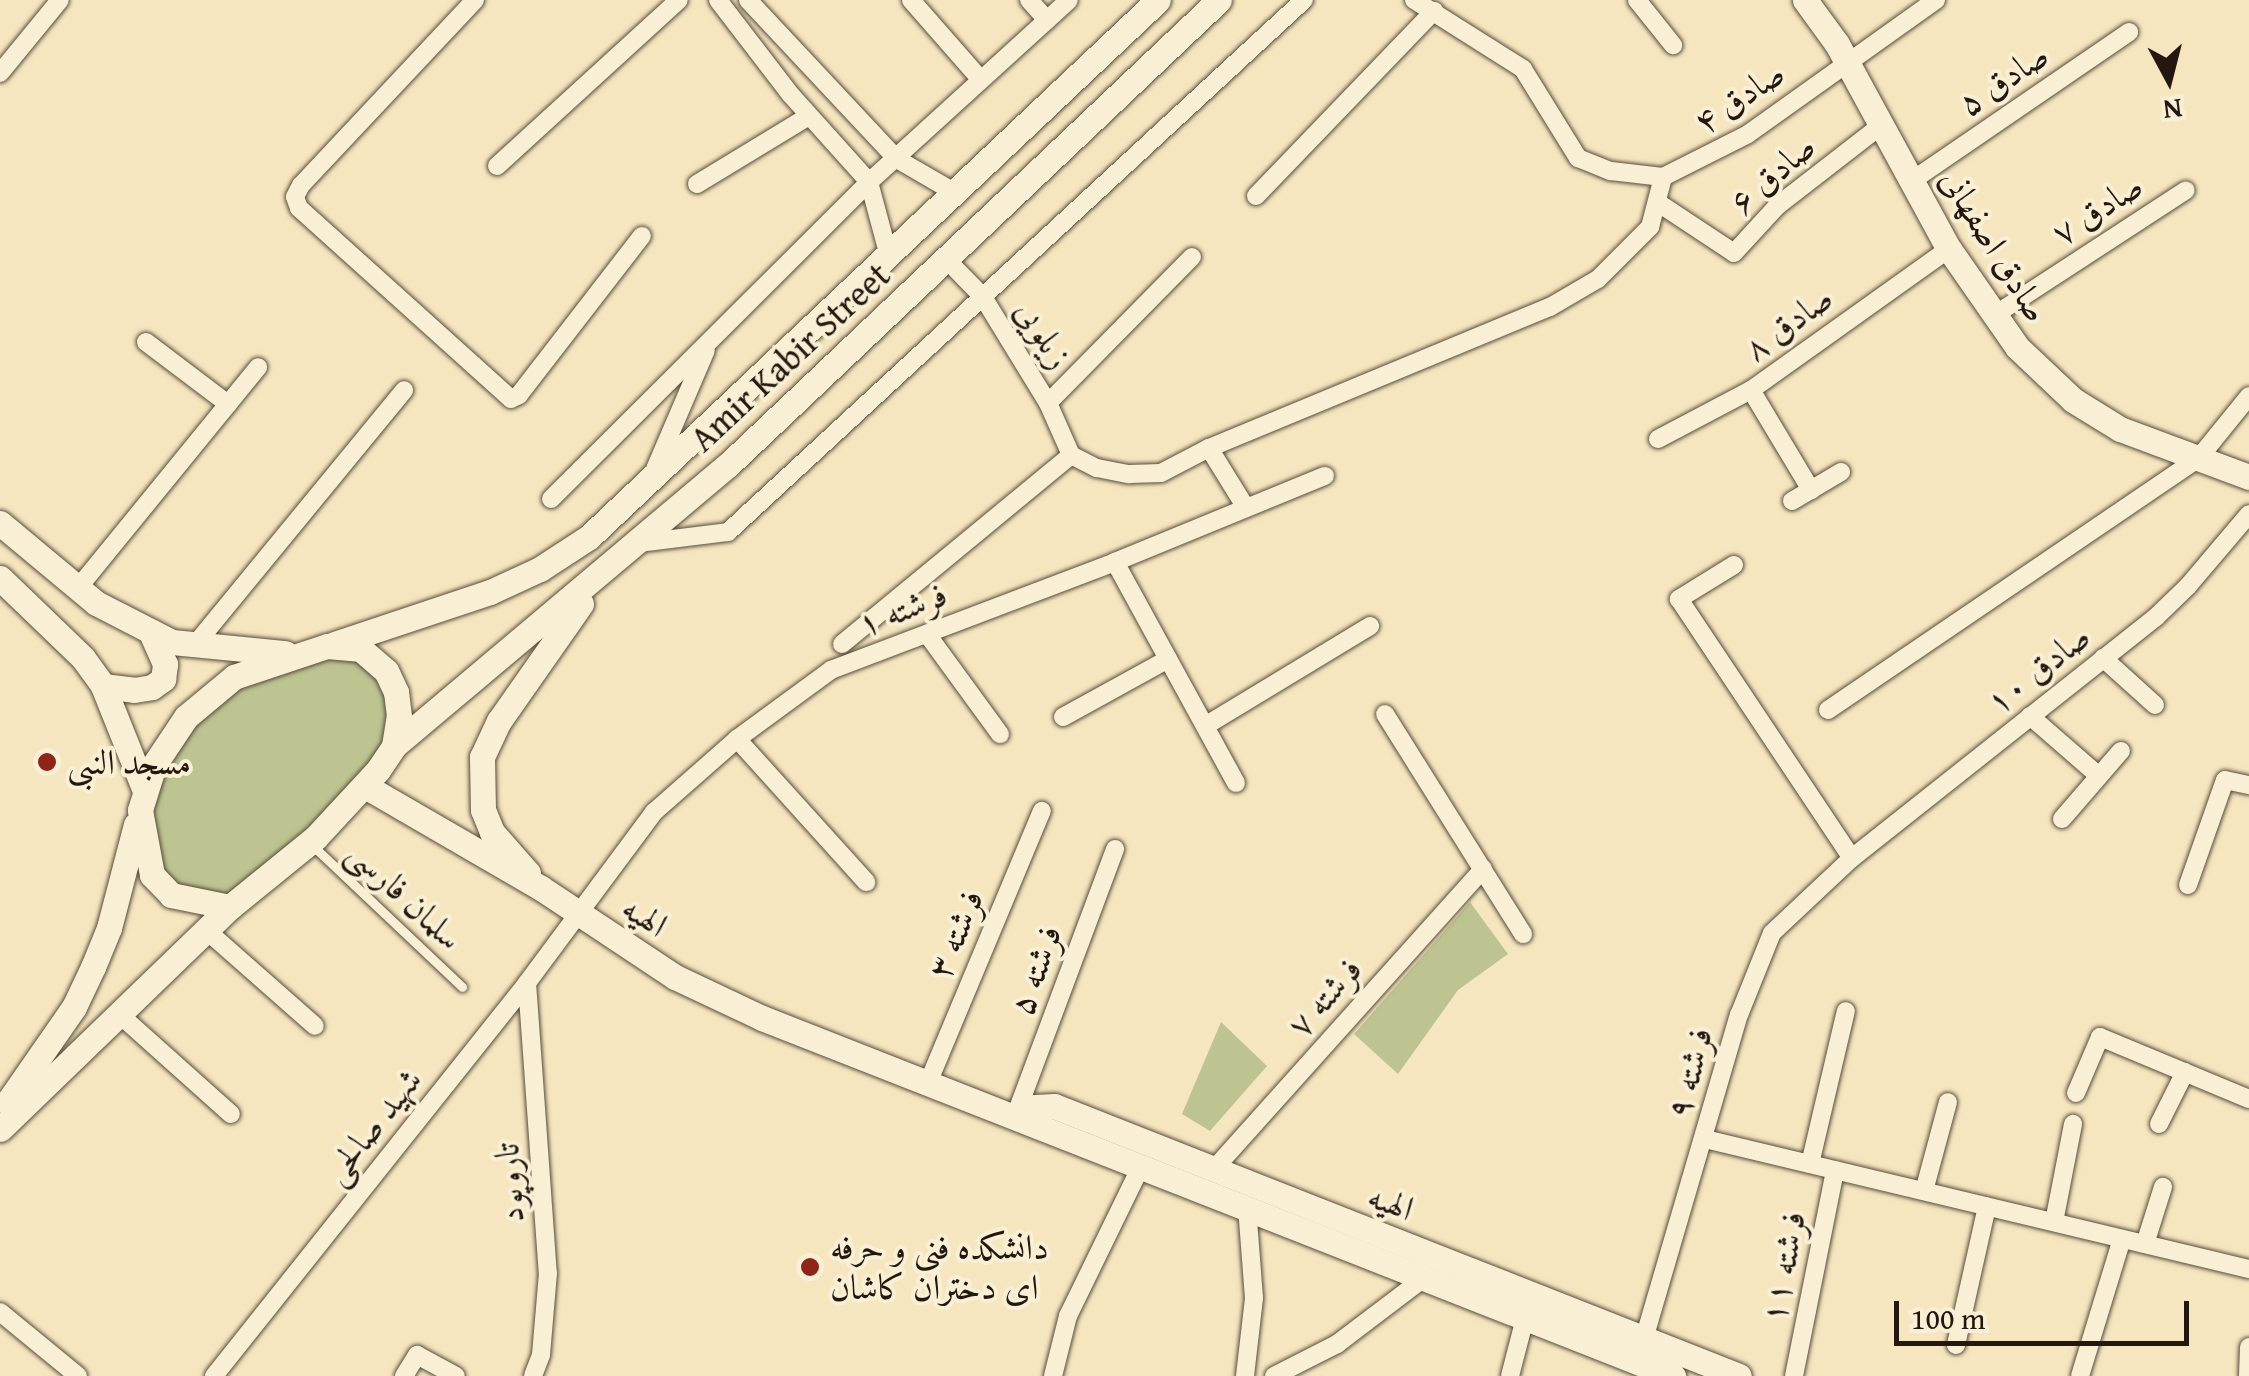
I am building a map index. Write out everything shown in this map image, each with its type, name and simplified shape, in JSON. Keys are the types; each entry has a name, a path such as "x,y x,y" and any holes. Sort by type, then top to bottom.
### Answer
{"main road":[{"name":"Amir Kabir Street","path":"327,646 490,592 540,569 588,536 1158,0"},
{"name":"Amir Kabir Street","path":"394,746 728,465 1219,0"},
{"name":"صادق اصفهانی","path":"1806,0 1846,62 1949,248 1993,316 2036,367 2093,414 2249,477"},
{"path":"0,523 96,603 172,642 300,654"},
{"path":"541,888 492,832 480,789 482,757 538,661 604,573"},
{"path":"0,578 83,658 103,686 143,800 152,876 171,895 230,907"},
{"path":"103,686 152,688 162,679 165,664 150,630"},
{"path":"0,1112 33,1072 87,980 109,928 143,800 168,740 210,694 234,677 327,646 361,649 386,670 396,692 399,716 394,746 365,786 310,843 230,907 0,1129"},
{"name":"الهیه","path":"365,786 541,888 702,990 1424,1278 1500,1295 1644,1339 1739,1376"},
{"name":"الهیه","path":"1016,1114 1034,1106 1054,1106 1214,1169 1500,1295 1525,1318 1663,1374"}],"street":[{"path":"0,73 60,0"},
{"path":"475,0 301,185 295,197 299,208 512,399 642,236"},
{"path":"497,166 679,0"},
{"path":"718,0 810,116 869,182 888,253"},
{"path":"748,0 897,158 954,192"},
{"path":"911,0 981,80"},
{"path":"1029,0 1046,20"},
{"path":"551,499 869,182 1069,0"},
{"path":"639,543 728,532 1304,0"},
{"path":"842,644 1072,455 1096,468 1128,474 1161,473 1209,448 1550,307 1598,279 1650,227 1664,178 1611,171 1578,158 1523,69 1414,0"},
{"path":"1637,0 1673,45"},
{"name":"صادق ۴","path":"1664,178 1748,134 1936,0"},
{"path":"1256,196 1434,11"},
{"name":"صادق ۵","path":"1913,180 2129,32"},
{"path":"697,184 810,116"},
{"name":"صادق ۶","path":"1657,202 1734,253 1777,206 1880,126"},
{"name":"صادق ۷","path":"1993,316 2186,190"},
{"name":"صادق ۸","path":"1658,439 1752,390 1949,248"},
{"path":"1048,403 1192,257"},
{"name":"زیلویی","path":"945,258 983,298 1048,403 1072,455"},
{"path":"652,476 710,340"},
{"path":"146,342 228,404"},
{"path":"78,588 258,367"},
{"path":"194,646 404,390"},
{"path":"1752,390 1811,490"},
{"path":"1828,710 2198,458 2249,396"},
{"path":"1209,448 1246,508"},
{"path":"1792,501 1841,472"},
{"name":"فرشته ۱","path":"579,915 654,812 737,739 831,670 1115,562 1325,476"},
{"name":"صادق ۱۰","path":"1852,858 2104,658 2188,586 2249,514"},
{"path":"1115,562 1236,784"},
{"path":"1734,565 1678,599 1852,858"},
{"path":"1205,726 1370,626"},
{"path":"927,634 1000,734"},
{"path":"2104,658 2155,706"},
{"path":"1063,717 1168,659"},
{"path":"1385,714 1523,934"},
{"path":"2030,716 2099,776"},
{"path":"737,739 866,882"},
{"path":"2062,819 2121,751"},
{"path":"2188,886 2224,780 2249,785"},
{"name":"فرشته ۳","path":"928,1082 1042,811"},
{"name":"فرشته ۵","path":"1016,1114 1115,849"},
{"name":"فرشته ۹","path":"1644,1339 1739,1015 1765,946 1790,912 1852,858"},
{"name":"فرشته ۷","path":"1214,1169 1483,869"},
{"name":"شهید صالحی","path":"214,1376 579,915"},
{"path":"206,930 315,1026"},
{"name":"تاروپود","path":"527,983 548,1274 541,1356 532,1376"},
{"path":"1810,1164 1846,1011"},
{"path":"119,1014 230,1114"},
{"path":"2076,1094 2100,1036 2249,1099"},
{"path":"2159,1124 2185,1072"},
{"path":"1924,1191 1948,1102"},
{"path":"2054,1222 2073,1124"},
{"path":"1705,1139 2249,1269"},
{"path":"1053,1376 1068,1316 1141,1166"},
{"name":"فرشته ۱۱","path":"1794,1376 1836,1170"},
{"path":"2145,1244 2162,1187"},
{"path":"1956,1345 1987,1206"},
{"path":"1246,1208 1254,1298 1246,1376"},
{"path":"2080,1376 2122,1238"},
{"path":"1274,1376 1337,1344 1424,1278"},
{"path":"0,1312 78,1376"},
{"path":"1510,1376 1525,1318"},
{"path":"2248,1376 2249,1347"},
{"path":"404,1376 417,1355 456,1376"}],"lane":[{"name":"سلمان فارسی","path":"310,843 462,986"}],"green space":[{"path":"358,653 391,693 381,759 229,902 197,900 156,874 143,811 187,721 276,665"},
{"path":"1470,902 1508,954 1458,990 1398,1074 1354,1034"},
{"path":"1221,1022 1267,1066 1210,1131 1182,1114"}],"place":[{"name":"مسجد النبی","path":"47,762"},
{"name":"دانشکده فنی و حرفه ای دختران کاشان","path":"810,1267"}]}
